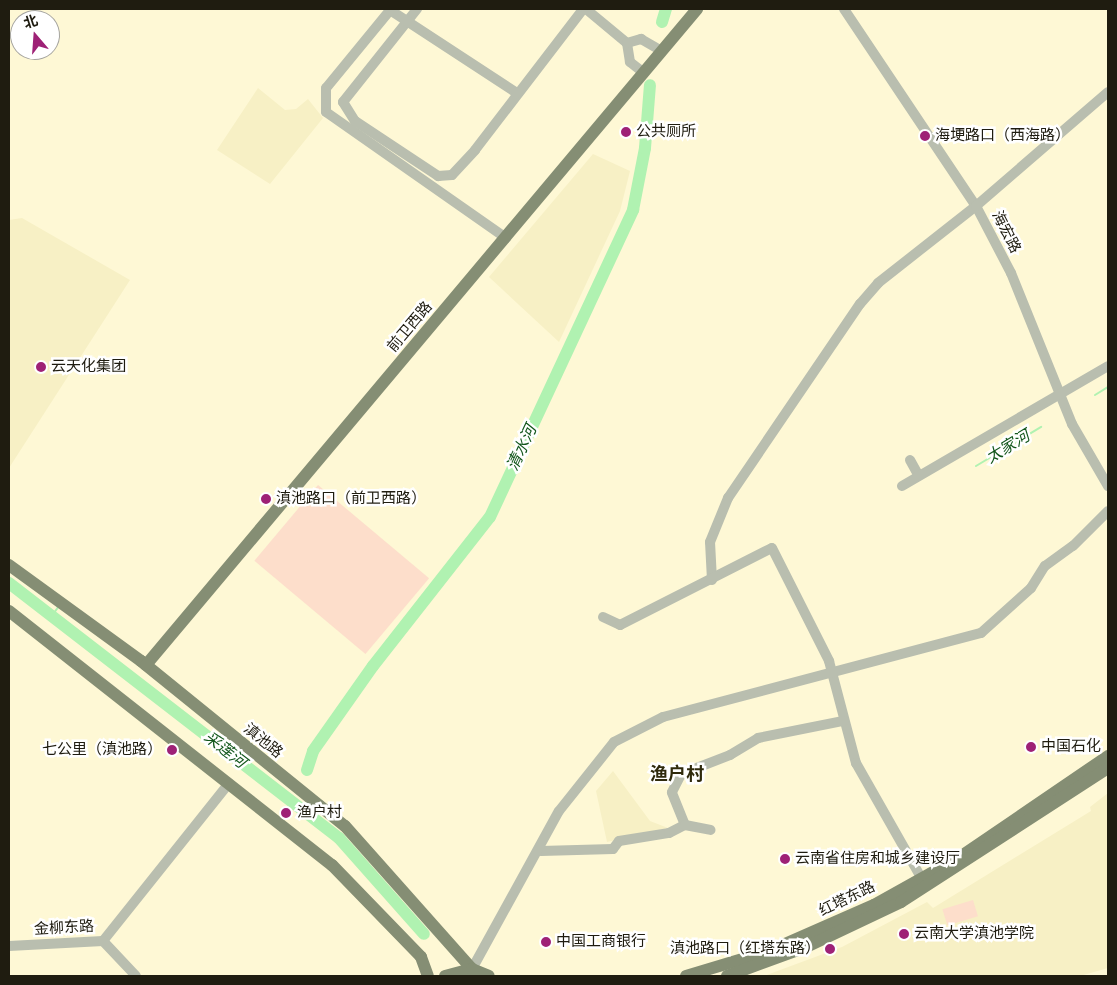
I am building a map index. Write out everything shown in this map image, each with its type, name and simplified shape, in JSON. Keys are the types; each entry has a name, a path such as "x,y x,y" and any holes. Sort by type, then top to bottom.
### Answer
{"main road":[{"name":"前卫西路","path":"143,663 641,71 689,9"},
{"name":"前卫西路","path":"659,49 697,9"},
{"name":"滇池路","path":"9,565 143,663 345,826 472,969"},
{"path":"9,611 332,865 421,957 428,976"},
{"name":"红塔东路","path":"686,976 818,932 922,880 1108,756"},
{"name":"红塔东路","path":"727,976 806,947 902,902 1108,768"},
{"path":"445,976 472,969 489,976"}],"street":[{"path":"417,9 408,24 343,102 355,121 438,176 452,175 475,150 517,93 585,9 626,43 630,62 641,71"},
{"name":"海宏路","path":"844,9 976,206 1011,273 1059,396 1108,486"},
{"path":"503,235 326,112 326,88 390,10 408,24 517,93"},
{"path":"626,43 641,39 659,49"},
{"path":"712,580 710,542 728,498 860,304 878,282 976,206 1108,92"},
{"path":"902,486 1108,366"},
{"path":"910,460 919,476"},
{"path":"472,969 540,851 559,811 614,742 663,717 833,675 982,633 1031,588 1045,566 1073,546 1108,511"},
{"path":"603,617 620,625 772,548 833,675 843,721 856,763 922,880"},
{"path":"685,825 672,792 681,774 730,755 758,738 843,721"},
{"path":"103,941 229,783"},
{"path":"540,851 613,849 618,841 669,833 685,825 711,830"},
{"name":"金柳东路","path":"9,946 103,941 136,976"}],"shaded area":[{"path":"258,88 285,110 296,109 308,99 323,118 270,184 217,150"},
{"path":"593,154 630,171 620,211 559,342 489,277"},
{"name":"云天化集团","path":"22,218 130,280 9,468 9,220"},
{"path":"318,485 429,578 365,654 254,561"},
{"path":"613,771 650,821 668,828 607,842 596,791"},
{"path":"1108,793 1108,968 1080,976 764,976 842,947 927,902 933,908 1091,811 1090,807"},
{"path":"973,900 978,916 947,926 942,909"}],"waterway":[{"name":"清水河","path":"662,22 666,9"},
{"name":"清水河","path":"307,770 313,751 373,666 490,517 633,210 645,148 650,85"},
{"name":"太家河","path":"1095,395 1108,387"},
{"name":"太家河","path":"976,466 1041,427"},
{"name":"采莲河","path":"9,583 339,838 424,934"},
{"path":"51,617 59,606"}],"place":[{"name":"公共厕所","path":"626,132"},
{"name":"海埂路口（西海路）","path":"925,136"},
{"name":"云天化集团","path":"41,367"},
{"name":"滇池路口（前卫西路）","path":"266,499"},
{"name":"中国石化","path":"1031,747"},
{"name":"七公里（滇池路）","path":"172,750"},
{"name":"渔户村","path":"286,813"},
{"name":"云南省住房和城乡建设厅","path":"785,859"},
{"name":"云南大学滇池学院","path":"904,934"},
{"name":"中国工商银行","path":"546,942"},
{"name":"滇池路口（红塔东路）","path":"830,949"}],"district":[{"name":"渔户村","path":"677,774"}]}
